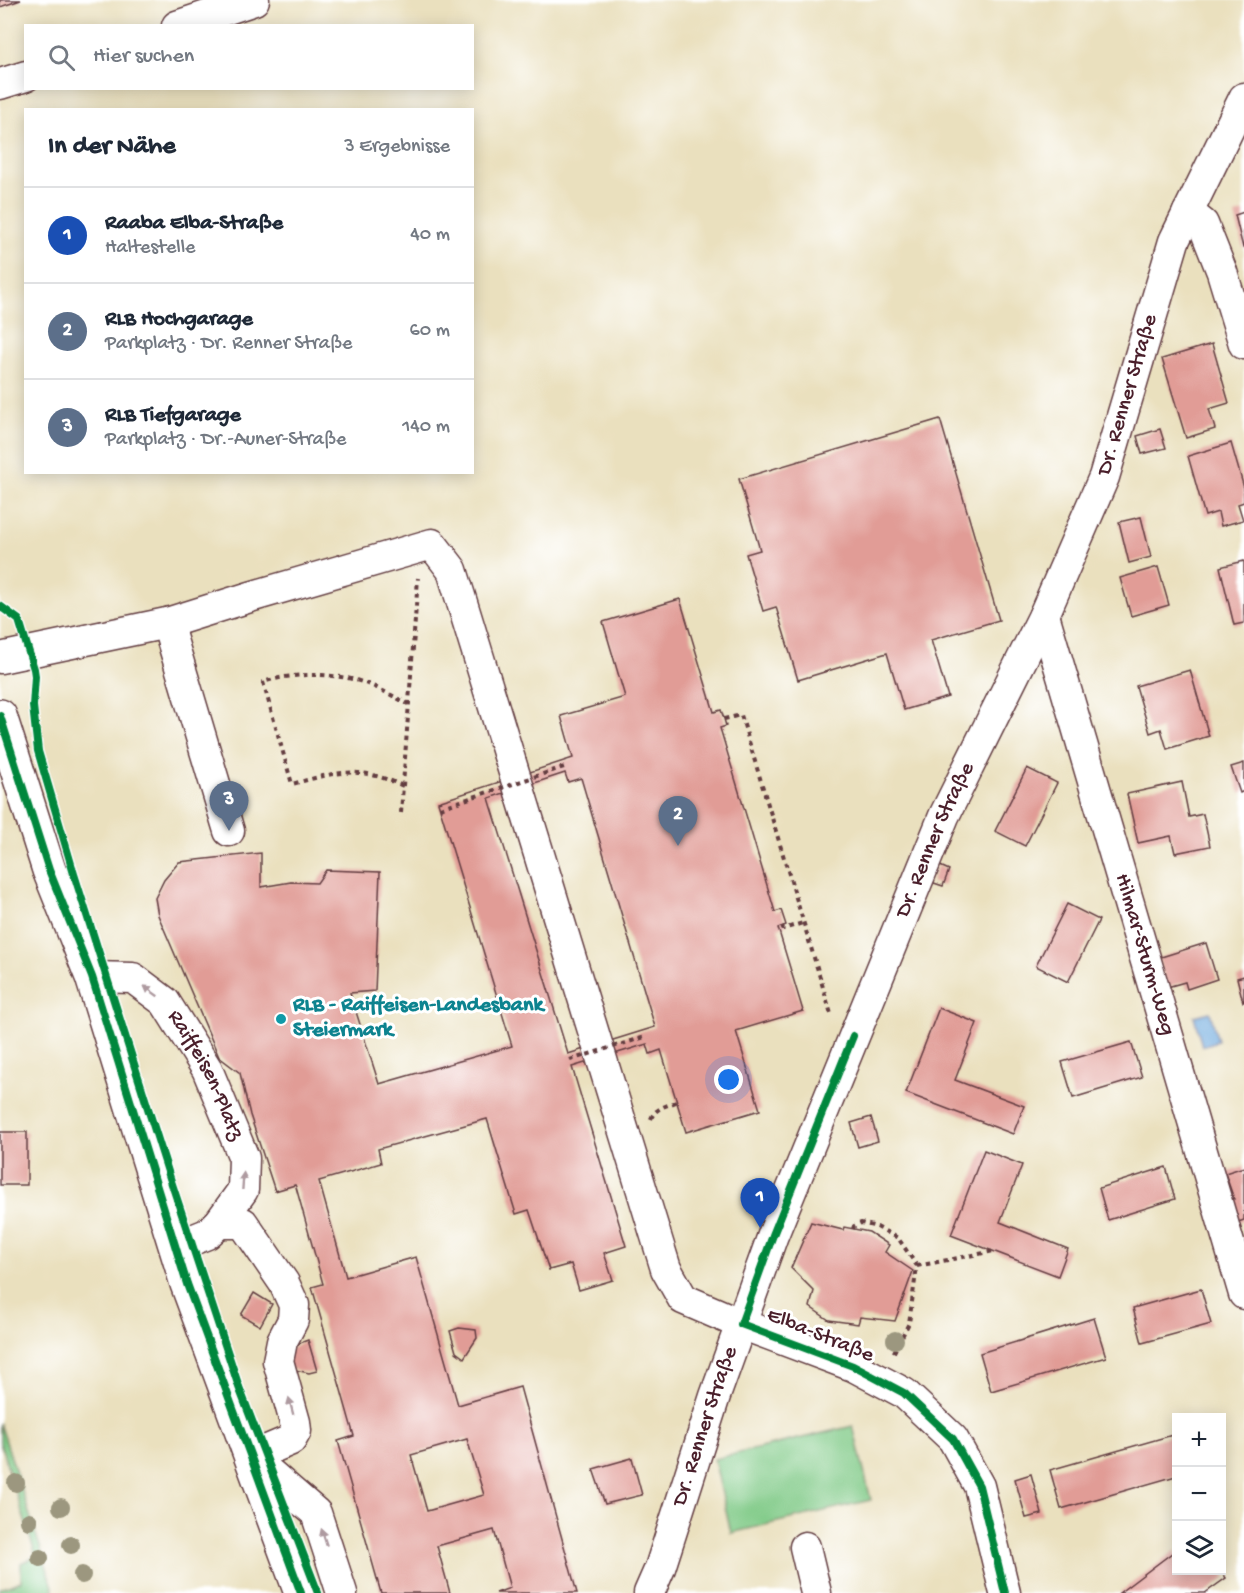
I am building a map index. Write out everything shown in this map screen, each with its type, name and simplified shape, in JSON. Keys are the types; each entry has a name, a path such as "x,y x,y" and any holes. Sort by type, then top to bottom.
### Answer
{"main road":[{"path":"0,716 49,870 92,977 187,1284 301,1593"}],"street":[{"path":"183,24 254,0"},
{"path":"0,84 24,77"},
{"name":"Dr. Renner Straße","path":"649,1593 660,1568 715,1396 773,1235 944,816 1044,615 1104,477 1174,241 1244,98"},
{"path":"1188,212 1203,224 1222,272 1244,344"},
{"name":"Elba-Straße","path":"420,547 432,544 452,570 666,1269 683,1299 741,1324 853,1365 904,1393 953,1439 979,1486 1005,1593"},
{"path":"0,658 167,623 420,547"},
{"name":"Hilmar-Sturm-Weg","path":"1044,615 1244,1294"},
{"path":"167,623 229,831"},
{"name":"Raiffeisen-Platz","path":"92,977 133,978 165,1002 207,1069 244,1158 243,1190 219,1223 207,1234 175,1247"},
{"path":"219,1223 243,1223 284,1283 294,1305 293,1320 282,1341 278,1361 296,1431 291,1440 251,1457 316,1513 342,1593"},
{"path":"805,1546 816,1593"}],"path":[{"path":"401,813 420,547"},
{"path":"403,786 385,777 351,771 292,784 263,682 280,676 309,675 348,678 381,690 408,704"},
{"path":"724,719 741,715 845,1057"},
{"path":"440,807 564,767"},
{"path":"782,926 783,929 803,923"},
{"path":"570,1060 645,1037"},
{"path":"853,1229 854,1226 861,1224 878,1227 898,1238 917,1266 909,1323 887,1365"},
{"path":"917,1266 994,1251"}],"green space":[{"path":"0,1423 55,1593 0,1593 0,1589 21,1581 21,1563 36,1556 0,1443"},
{"path":"853,1426 871,1500 731,1533 714,1459"}],"water":[{"path":"1210,1012 1218,1041 1202,1046 1194,1016"}],"building":[{"path":"0,0 21,0 0,7"},
{"path":"1244,212 1244,248 1243,248 1235,215"},
{"path":"1212,344 1229,403 1209,409 1215,429 1186,438 1162,359"},
{"path":"940,419 999,620 931,640 948,697 904,710 887,653 798,680 776,607 763,611 746,554 760,550 739,479"},
{"path":"1160,429 1166,448 1142,454 1137,436"},
{"path":"1231,443 1244,488 1244,502 1238,504 1243,520 1221,526 1218,512 1205,516 1188,456"},
{"path":"1141,517 1151,557 1129,563 1119,522"},
{"path":"1244,561 1244,623 1234,625 1220,567"},
{"path":"1158,567 1169,605 1131,616 1120,578"},
{"path":"680,599 714,712 721,710 724,719 726,726 720,728 775,912 781,910 786,925 778,928 803,1011 736,1031 760,1110 686,1132 661,1050 650,1054 647,1044 572,1067 626,1246 604,1253 613,1280 579,1290 571,1264 549,1270 529,1210 516,1214 487,1119 378,1149 381,1163 319,1181 346,1277 416,1257 458,1405 520,1387 577,1593 496,1593 510,1588 494,1530 437,1546 450,1593 381,1593 338,1441 354,1436 312,1287 323,1284 296,1187 295,1185 275,1191 250,1115 240,1073 219,1057 158,915 155,898 164,880 179,862 261,853 261,887 291,882 317,883 326,870 380,872 375,991 350,993 379,1084 512,1046 438,802 573,758 561,716 625,697 603,622","holes":["565,773 568,782 581,778 655,1027 568,1054 489,798","467,1439 484,1495 427,1511 411,1455"]},
{"path":"1190,670 1209,736 1167,749 1161,729 1150,733 1136,686"},
{"path":"1244,763 1244,791 1240,793 1231,767"},
{"path":"1027,768 1057,783 1025,846 995,831"},
{"path":"1182,782 1189,817 1203,814 1210,846 1175,853 1171,836 1138,843 1127,794"},
{"path":"938,865 949,870 943,886 931,882"},
{"path":"1067,904 1099,920 1068,982 1036,966"},
{"path":"1206,943 1217,979 1187,989 1185,982 1167,987 1158,958"},
{"path":"1244,976 1244,1002 1243,1002 1237,978"},
{"path":"939,1008 977,1023 955,1080 1024,1106 1013,1134 906,1093"},
{"path":"1131,1042 1142,1077 1073,1098 1062,1062"},
{"path":"871,1117 878,1141 858,1147 851,1123"},
{"path":"0,1132 27,1132 27,1185 0,1185"},
{"path":"984,1150 1022,1165 1000,1222 1068,1249 1058,1276 951,1235"},
{"path":"1166,1167 1175,1199 1108,1220 1099,1188"},
{"path":"1244,1167 1244,1220 1233,1224 1226,1202 1234,1199 1225,1173"},
{"path":"811,1222 843,1230 844,1227 869,1232 889,1245 885,1252 913,1271 895,1321 860,1317 858,1324 829,1320 810,1307 814,1291 791,1268"},
{"path":"1201,1289 1211,1324 1142,1343 1133,1308"},
{"path":"254,1293 272,1304 260,1326 241,1315"},
{"path":"1094,1318 1106,1357 991,1391 980,1353"},
{"path":"459,1328 476,1330 477,1338 464,1358 456,1352 450,1331"},
{"path":"308,1340 317,1371 309,1373 286,1368 283,1355"},
{"path":"1172,1435 1172,1477 1061,1509 1050,1470"},
{"path":"632,1458 642,1495 605,1504 593,1469"},
{"path":"1031,1474 1042,1514 1026,1518 1015,1479"},
{"path":"1172,1553 1172,1575 1224,1575 1226,1578 1205,1593 1119,1593"}],"cycle path":[{"path":"0,606 19,620 34,669 33,706 38,751 74,874 239,1387 318,1593"},
{"path":"0,716 49,870 92,977 187,1284 301,1593"},
{"path":"853,1036 773,1235 741,1324 853,1366 904,1393 953,1439 979,1486 1005,1593"}],"place":[{"name":"RLB Tiefgarage","path":"229,831"},
{"name":"RLB Hochgarage","path":"678,846"},
{"name":"RLB - Raiffeisen-Landesbank Steiermark","path":"281,1019"},
{"name":"Raaba Elba-Straße","path":"760,1228"}]}
